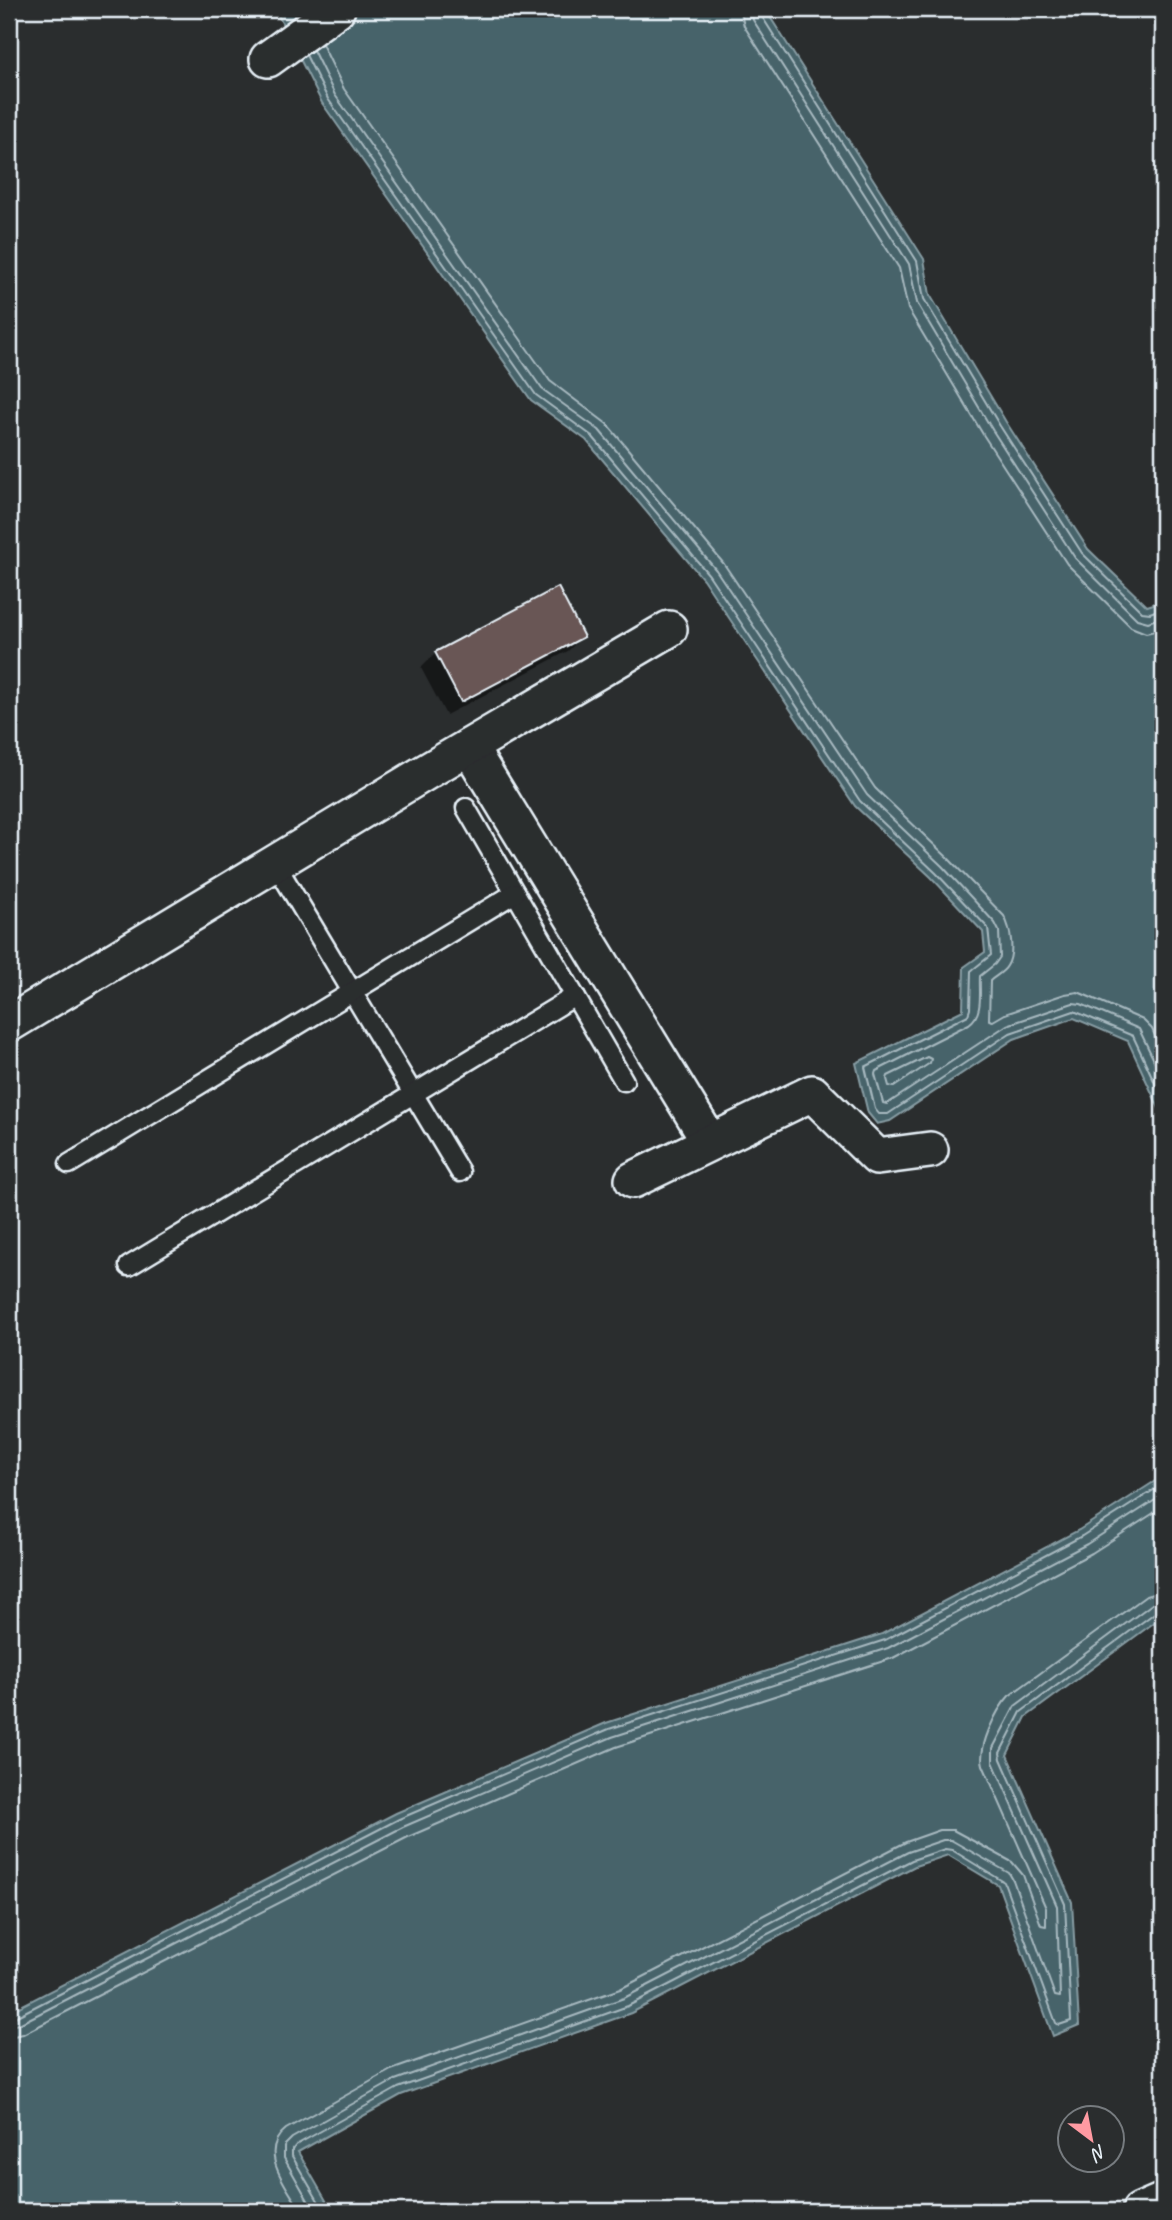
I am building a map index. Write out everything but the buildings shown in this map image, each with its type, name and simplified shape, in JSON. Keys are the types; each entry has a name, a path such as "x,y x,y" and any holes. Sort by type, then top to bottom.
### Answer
{"street":[{"path":"268,59 337,9"},
{"path":"9,1024 669,629"},
{"path":"469,747 710,1142"},
{"path":"633,1180 812,1093 877,1157 930,1150"},
{"path":"1140,2211 1163,2201"}],"lane":[{"path":"466,808 624,1081"},
{"path":"275,863 460,1172"},
{"path":"69,1164 515,893"},
{"path":"129,1266 575,996"}],"water":[{"path":"275,9 765,9 924,259 930,295 1006,422 1088,549 1147,606 1163,601 1163,1117 1128,1041 1074,1018 1014,1039 890,1121 877,1124 868,1113 856,1063 963,1010 964,967 985,952 983,932 931,877 855,806 703,579 586,440 531,400 322,103"},
{"path":"1163,1476 1163,1616 1026,1717 1007,1755 1072,1902 1079,2025 1053,2036 998,1885 948,1855 915,1866 631,2013 401,2095 298,2152 332,2211 266,2208 258,2211 9,2211 9,2012 396,1813 606,1723 882,1634 1079,1530"}]}
